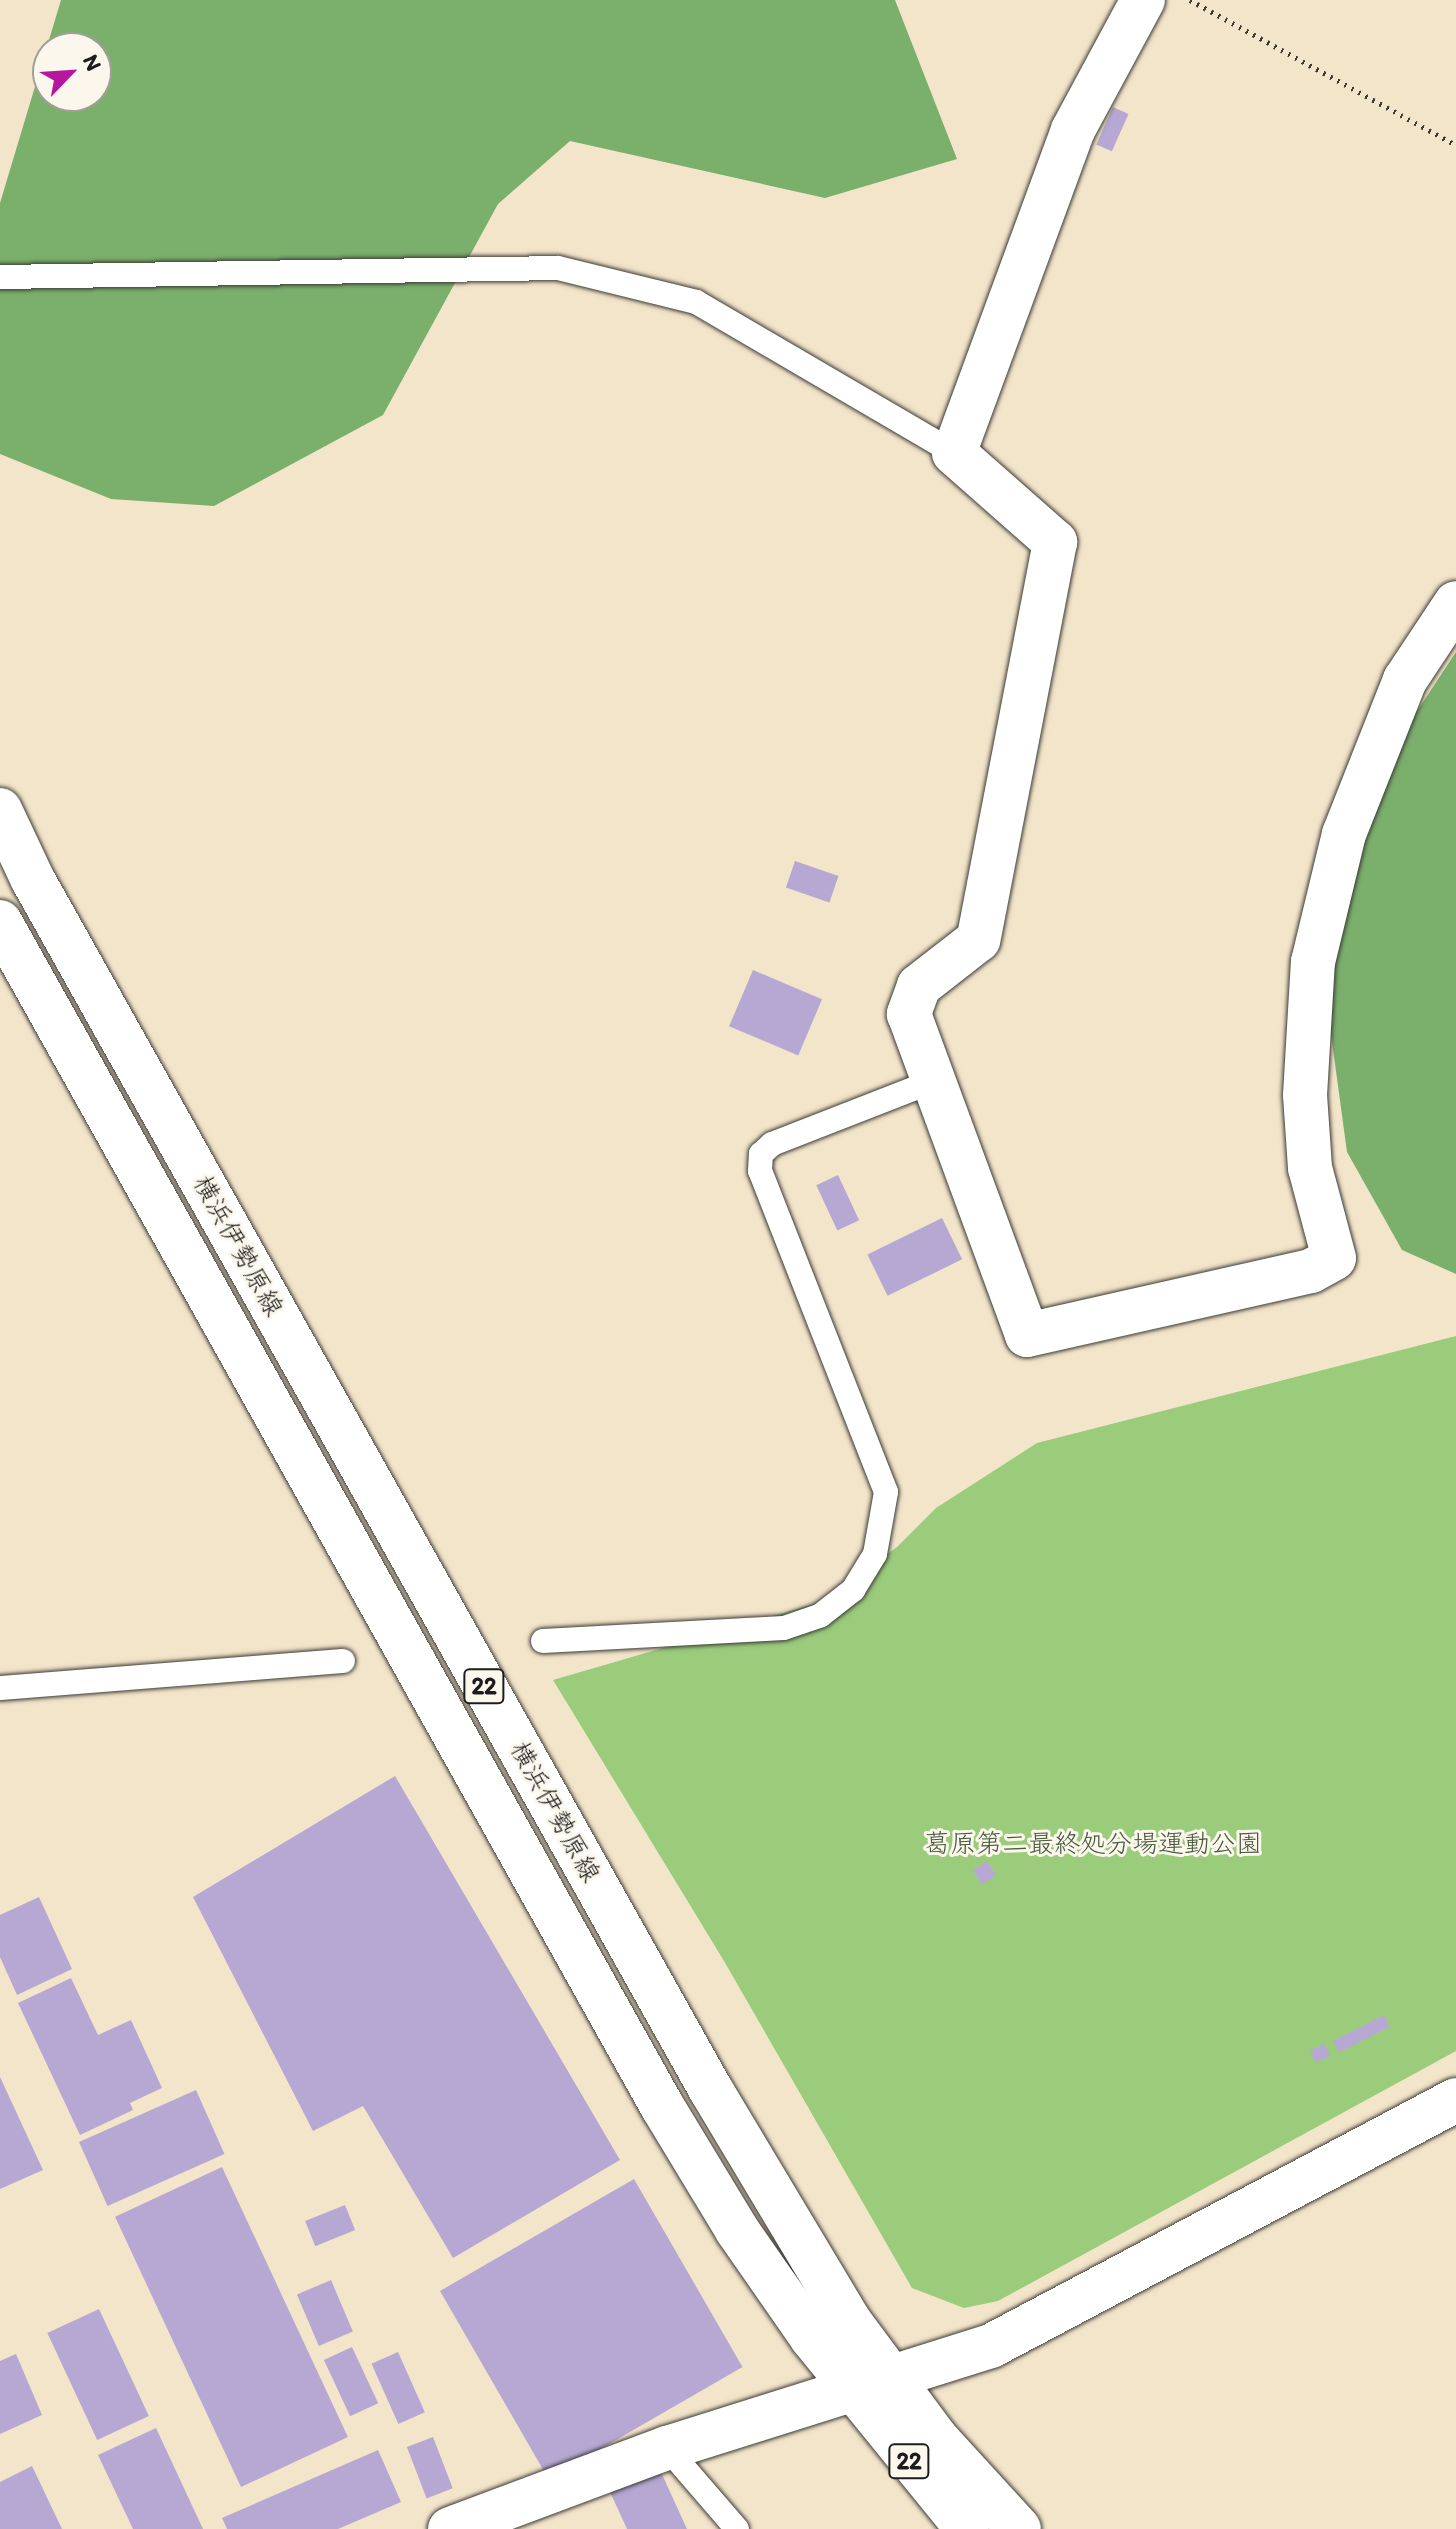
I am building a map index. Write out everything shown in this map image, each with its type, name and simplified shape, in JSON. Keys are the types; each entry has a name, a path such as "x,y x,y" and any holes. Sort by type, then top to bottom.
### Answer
{"main road":[{"path":"1143,0 1073,130 954,453 1055,542 978,940 919,986 909,1014 1027,1335 1311,1271 1334,1258 1310,1168 1305,1095 1313,962 1344,834 1405,680 1456,603"},
{"name":"横浜伊勢原線","path":"0,810 48,907 711,2090 829,2289 872,2386 936,2438 1019,2529"},
{"name":"横浜伊勢原線","path":"0,922 662,2106 737,2230 872,2386 967,2529"},
{"path":"450,2529 667,2448 872,2386 991,2346 1456,2100"}],"lane":[{"path":"0,277 558,268 696,302 954,453"},
{"path":"543,1641 784,1628 821,1615 853,1590 875,1554 886,1492 760,1171 761,1154 772,1144 934,1081"},
{"path":"0,1688 343,1661"},
{"path":"667,2448 737,2529"}],"path":[{"path":"1190,0 1456,145"}],"green space":[{"path":"61,0 895,0 957,159 825,198 570,141 498,204 383,415 214,506 111,499 0,454 0,203 32,97 32,112 112,112 112,32 51,32"},
{"path":"1456,652 1456,1274 1402,1250 1347,1152 1318,939 1379,769"},
{"name":"葛原第二最終処分場運動公園","path":"1456,1336 1456,2051 998,2301 964,2308 912,2288 724,1961 553,1680 821,1602 897,1547 936,1508 1037,1443"}],"building":[{"path":"1113,107 1129,114 1112,151 1096,144"},
{"path":"795,861 838,876 829,902 786,887"},
{"path":"753,970 822,999 798,1055 729,1026"},
{"path":"838,1175 859,1220 837,1230 816,1185"},
{"path":"942,1218 962,1259 888,1296 867,1254"},
{"path":"395,1776 620,2160 453,2258 363,2106 313,2131 193,1897"},
{"path":"987,1861 996,1875 982,1885 973,1870"},
{"path":"39,1897 72,1969 17,1995 0,1957 0,1915"},
{"path":"71,1978 98,2035 131,2020 162,2088 130,2103 133,2110 80,2135 18,2003"},
{"path":"1384,2015 1390,2027 1339,2052 1333,2041"},
{"path":"1325,2044 1330,2056 1315,2062 1310,2050"},
{"path":"0,2077 43,2170 0,2189"},
{"path":"196,2090 224,2154 108,2206 79,2142"},
{"path":"222,2167 348,2437 241,2487 115,2217"},
{"path":"634,2179 742,2367 549,2479 440,2291"},
{"path":"345,2205 355,2230 315,2246 305,2221"},
{"path":"331,2280 353,2332 319,2346 297,2294"},
{"path":"99,2309 149,2416 97,2440 47,2333"},
{"path":"352,2347 378,2403 350,2416 324,2360"},
{"path":"398,2352 425,2412 398,2424 372,2364"},
{"path":"16,2354 42,2415 0,2434 0,2361"},
{"path":"156,2428 203,2529 133,2529 98,2455"},
{"path":"433,2437 453,2488 427,2498 407,2447"},
{"path":"378,2450 401,2502 338,2529 227,2529 222,2518"},
{"path":"655,2459 687,2529 627,2529 605,2481"},
{"path":"32,2466 62,2529 0,2529 0,2482"}]}
